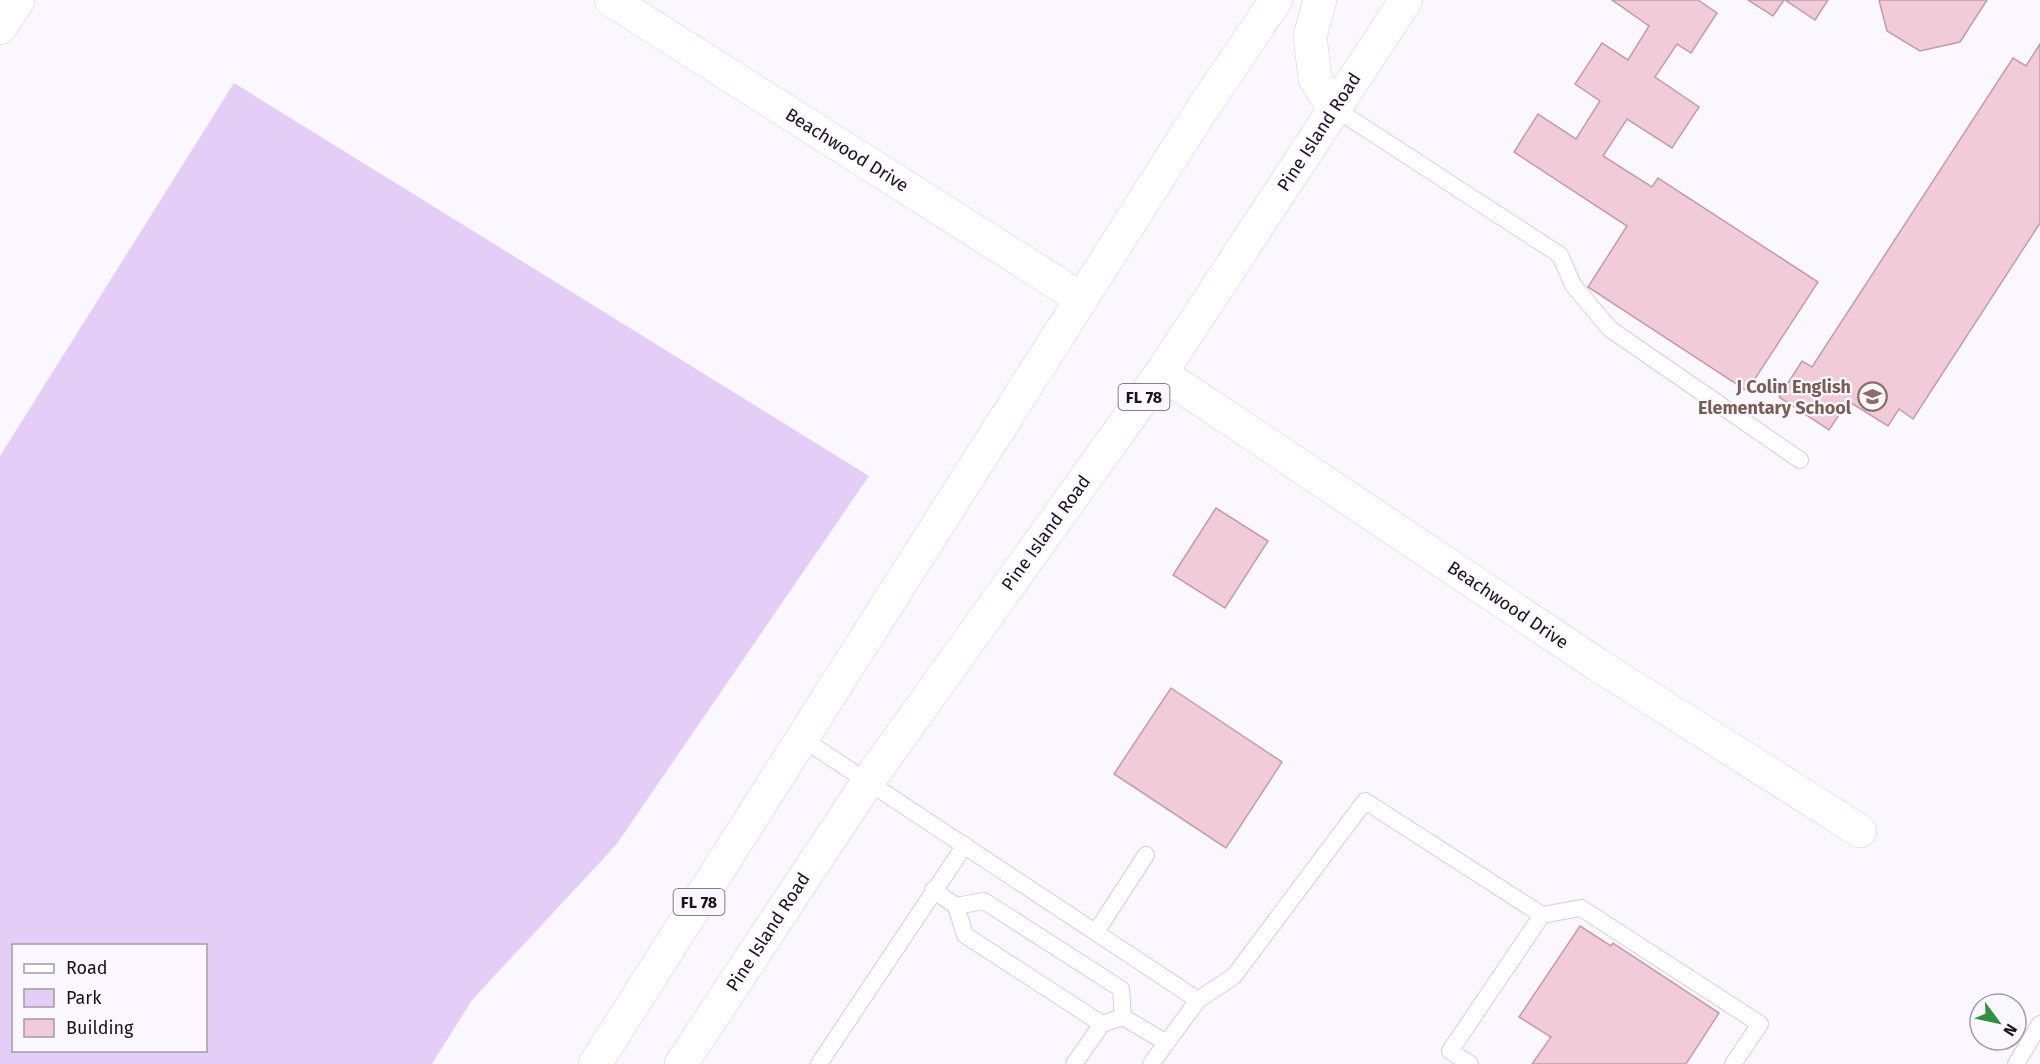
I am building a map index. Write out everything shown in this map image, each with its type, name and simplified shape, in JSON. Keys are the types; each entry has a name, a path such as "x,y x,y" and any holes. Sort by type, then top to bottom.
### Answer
{"main road":[{"path":"0,28 18,0"},
{"name":"Beachwood Drive","path":"611,0 1082,299"},
{"name":"FL 78","path":"595,1064 1201,111 1276,0"},
{"path":"1320,0 1310,36 1316,79 1334,108"},
{"name":"Pine Island Road","path":"681,1064 867,783 1161,373 1406,0"},
{"name":"Beachwood Drive","path":"1161,373 1598,665 1860,831"}],"lane":[{"path":"1334,108 1560,255 1573,285 1610,329 1800,460"},
{"path":"803,739 1198,1000"},
{"path":"1151,1064 1198,1000 1234,976 1365,801 1542,915 1581,908 1760,1024 1733,1064"},
{"path":"819,1064 965,845"},
{"path":"1096,932 1146,855"},
{"path":"933,890 956,906 965,935 1102,1024"},
{"path":"956,906 984,901 1121,989 1123,1017"},
{"path":"1470,1064 1450,1051 1542,915"},
{"path":"1074,1064 1102,1024 1123,1017 1165,1042"},
{"path":"2016,1064 2040,1024"}],"green space":[{"path":"234,83 869,476 616,845 472,1000 432,1064 0,1064 0,456"}],"building":[{"path":"1612,0 1698,0 1717,13 1691,53 1677,44 1655,77 1699,107 1672,148 1627,119 1603,156 1652,187 1658,178 1818,282 1747,391 1588,287 1627,226 1514,152 1538,114 1576,139 1600,101 1575,84 1602,43 1628,60 1649,26"},
{"path":"1748,0 1784,0 1773,16"},
{"path":"1785,0 1828,0 1815,20"},
{"path":"1879,0 1987,0 1960,42 1920,51 1887,31"},
{"path":"2040,44 2040,223 1913,419 1899,409 1888,426 1848,401 1829,430 1779,397 1802,361 1812,367 2013,58 2026,66"},
{"path":"1216,508 1268,541 1225,608 1173,575"},
{"path":"1171,688 1282,762 1226,848 1114,774"},
{"path":"1580,926 1611,946 1613,943 1719,1013 1686,1064 1532,1064 1551,1037 1519,1017"}],"place":[{"name":"J Colin English Elementary School","path":"1872,397"}]}
